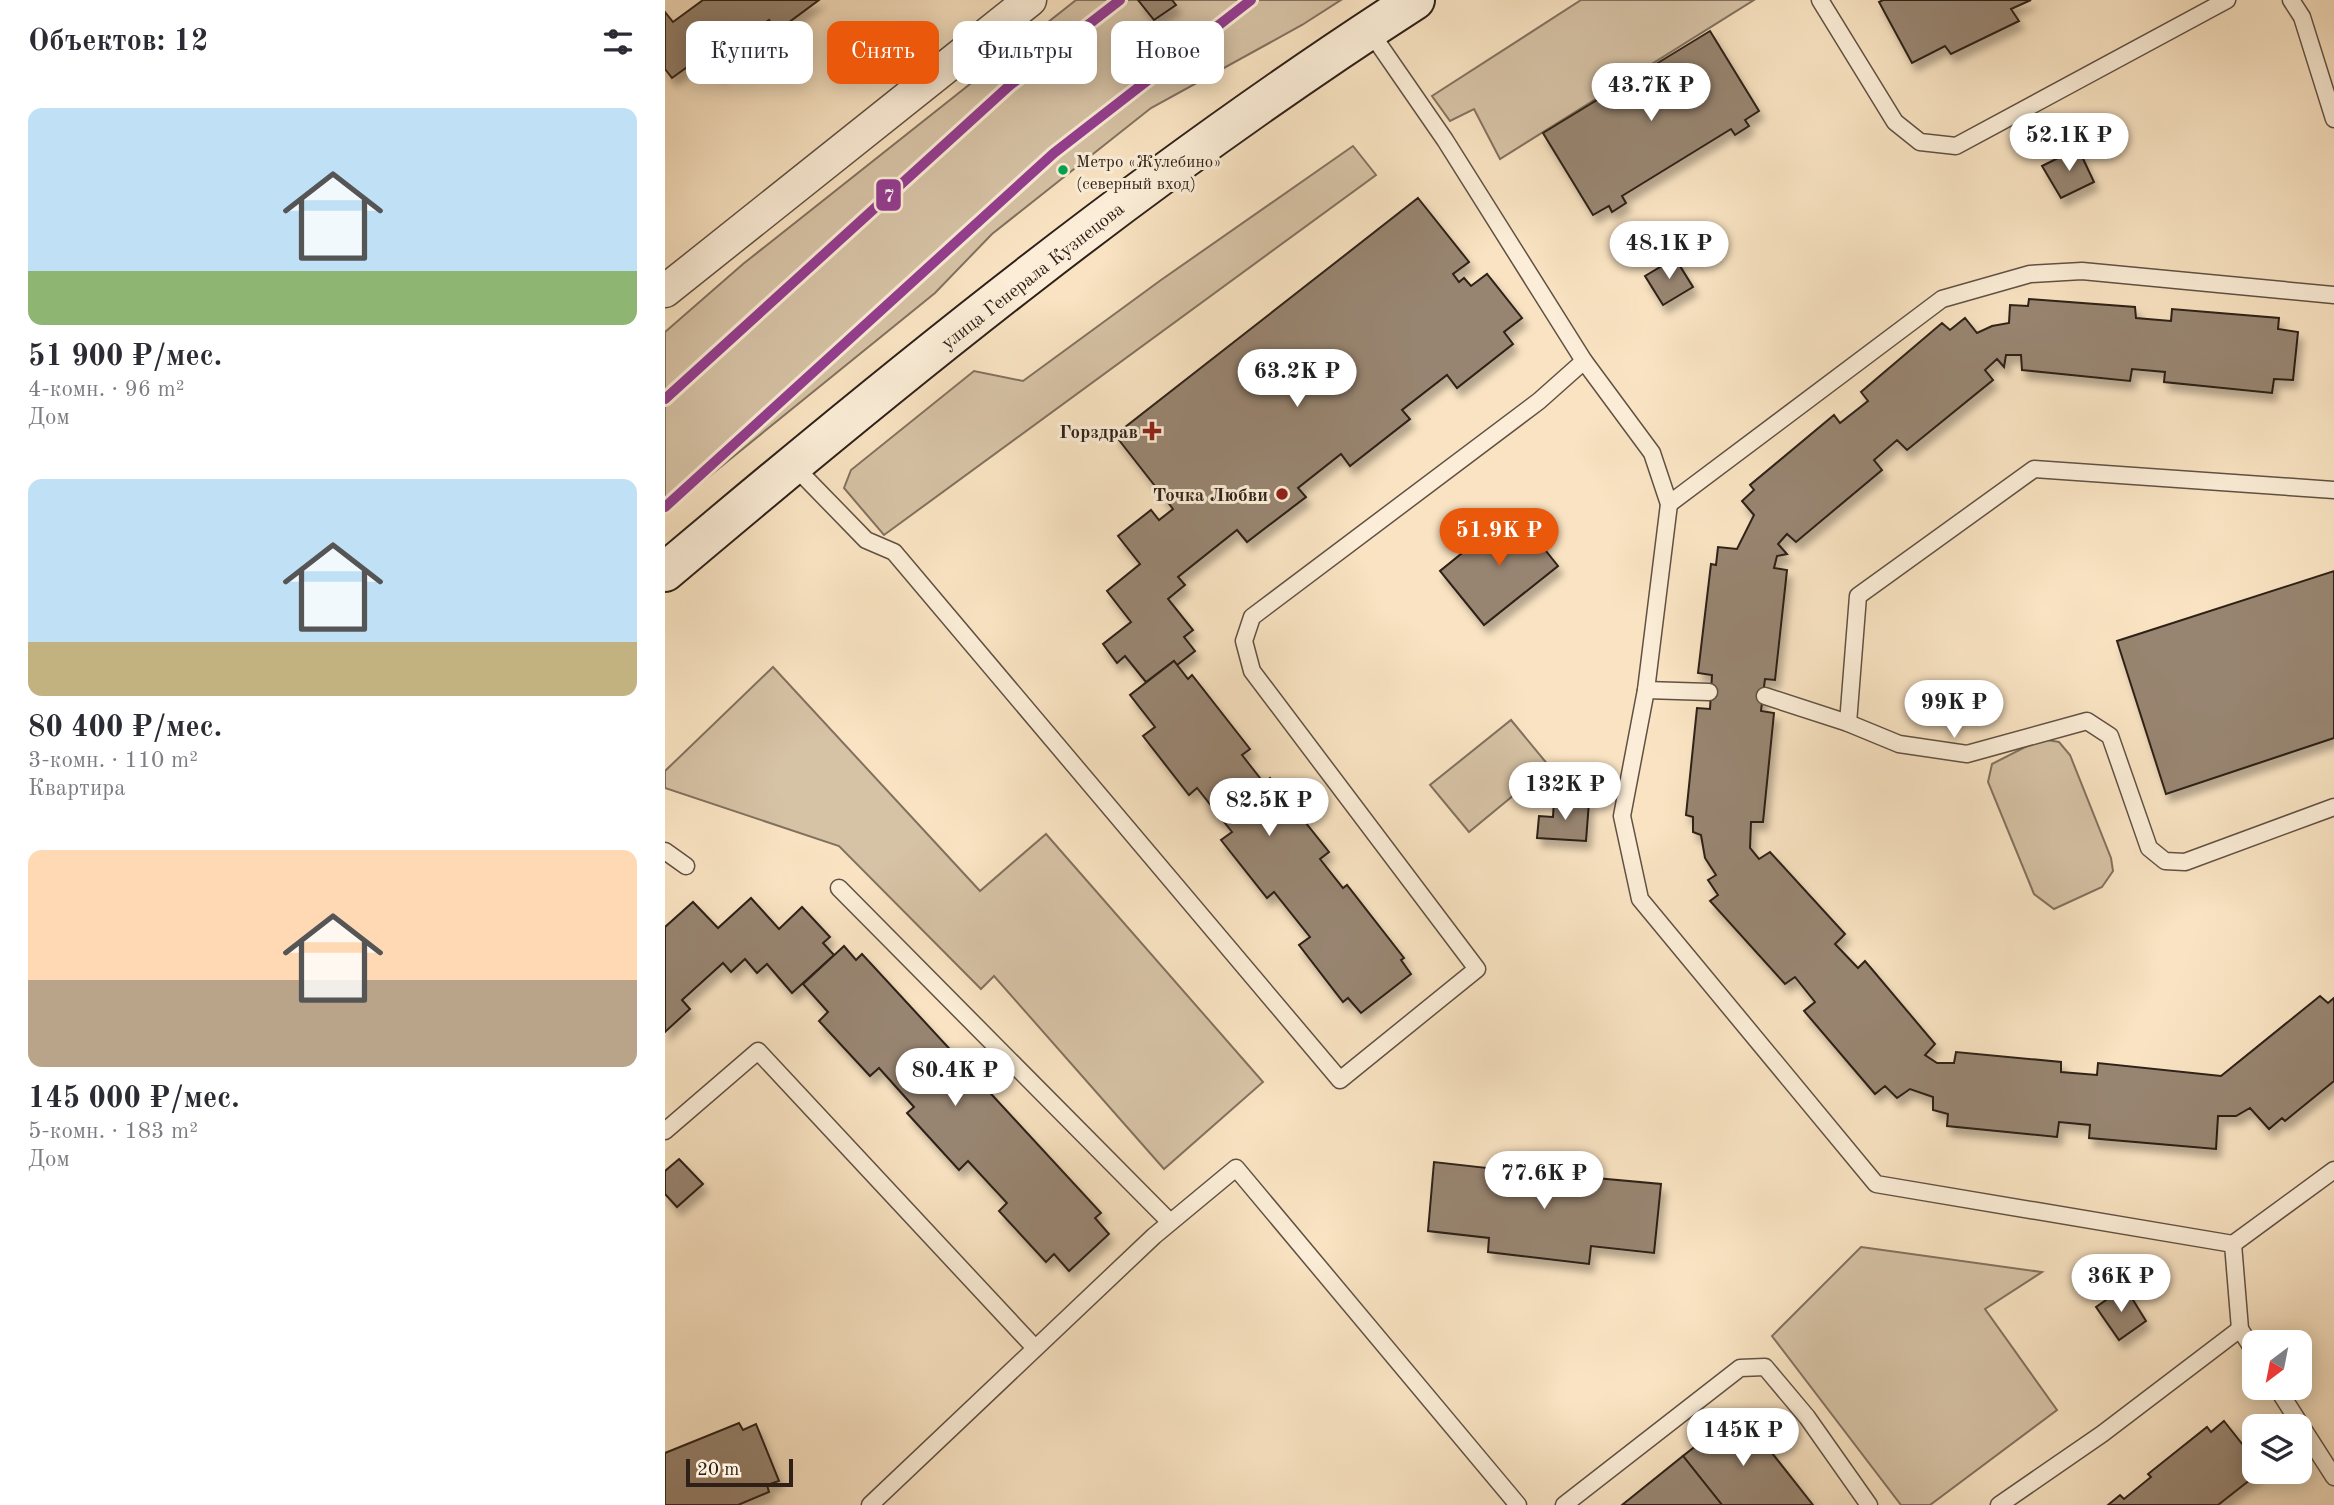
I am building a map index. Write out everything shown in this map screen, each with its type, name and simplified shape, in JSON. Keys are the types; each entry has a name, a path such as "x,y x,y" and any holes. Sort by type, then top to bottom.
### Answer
{"main road":[{"name":"улица Генерала Кузнецова","path":"665,572 792,464 966,325 1157,179 1415,0"}],"street":[{"path":"665,291 1030,0"}],"lane":[{"path":"1820,0 1895,122 1920,142 1956,146 2227,0"},
{"path":"2291,0 2302,17 2334,119"},
{"path":"1369,30 1445,140 1584,361 1652,453 1669,504 1646,690 1622,816 1640,899 1876,1184 2233,1244 2334,1170"},
{"path":"1669,504 1943,299 2030,274 2081,271 2334,295"},
{"path":"792,464 866,540 894,552 1340,1080 1477,969 1252,671 1244,641 1252,617 1539,401 1584,361"},
{"path":"1848,723 1859,596 2034,469 2334,490"},
{"path":"1646,690 1709,692"},
{"path":"1765,696 1848,723 1899,744 1967,754 2060,726 2087,721 2110,736 2148,848 2165,861 2185,862 2334,807"},
{"path":"665,851 686,866"},
{"path":"839,888 1170,1222"},
{"path":"665,1131 758,1051 1035,1348"},
{"path":"870,1505 1170,1222 1236,1168 1518,1505"},
{"path":"2233,1244 2242,1332"},
{"path":"1999,1505 2102,1434 2240,1329"},
{"path":"1564,1505 1740,1368 1765,1367 1807,1417 1869,1505"},
{"path":"2285,1400 2334,1477"}],"shaded area":[{"path":"1076,0 1341,0 1224,68 1224,21 1111,21 1111,84 1195,84 1151,108 992,234 935,293 665,512 665,332 743,264 970,84 1097,84 1097,21 1050,21"},
{"path":"1581,0 1754,0 1500,159 1474,109 1450,121 1432,96"},
{"path":"1353,146 1376,175 884,535 844,488 851,470 974,371 1023,381 1161,280"},
{"path":"773,667 980,891 1046,834 1263,1082 1164,1169 994,976 981,989 839,846 665,788 665,771"},
{"path":"1511,720 1549,766 1469,832 1430,785"},
{"path":"2041,739 2059,742 2070,755 2111,858 2113,871 2102,887 2054,909 2034,894 1988,782 1992,764"},
{"path":"1861,1247 2042,1272 1985,1309 2057,1410 1930,1505 1901,1505 1772,1336"}],"building":[{"path":"703,0 819,0 791,21 686,21 686,68 672,78 665,69 665,12 673,22"},
{"path":"1138,0 1172,0 1176,5 1154,20"},
{"path":"2031,0 2011,9 2019,21 1951,54 1945,46 1912,63 1879,2"},
{"path":"1710,31 1759,111 1745,120 1749,126 1735,135 1731,129 1622,196 1626,203 1612,212 1609,206 1593,215 1543,133"},
{"path":"2078,148 2094,182 2061,198 2042,166"},
{"path":"1418,198 1469,262 1453,274 1459,282 1464,278 1471,286 1487,274 1522,318 1504,332 1513,344 1457,388 1447,375 1402,410 1410,419 1350,466 1341,454 1298,488 1306,497 1247,542 1237,530 1178,577 1185,585 1168,599 1193,630 1184,637 1195,651 1177,665 1174,661 1146,682 1125,656 1117,663 1103,644 1131,622 1107,591 1140,564 1118,536 1151,510 1159,520 1173,509 1115,435"},
{"path":"1675,258 1693,287 1663,305 1645,276"},
{"path":"2029,299 2135,307 2136,318 2171,321 2172,309 2279,318 2278,329 2298,332 2293,380 2274,379 2272,393 2164,382 2165,372 2132,369 2130,381 2022,370 2021,355 2006,355 2004,367 1997,359 1985,370 1993,380 1907,450 1897,440 1874,460 1882,470 1796,542 1787,534 1778,544 1787,554 1777,556 1774,568 1787,570 1775,680 1765,679 1761,711 1774,713 1763,822 1751,822 1750,848 1759,859 1770,852 1845,934 1835,944 1858,968 1865,961 1935,1044 1925,1055 1937,1063 1954,1063 1956,1052 2061,1062 2061,1072 2097,1075 2098,1063 2221,1076 2320,996 2328,1003 2334,998 2334,1081 2285,1121 2282,1118 2269,1129 2250,1108 2236,1116 2218,1116 2216,1149 2089,1138 2090,1125 2059,1122 2057,1137 1947,1126 1948,1114 1933,1110 1933,1097 1910,1089 1897,1098 1885,1086 1875,1094 1804,1011 1815,1002 1795,977 1785,984 1710,901 1718,895 1708,880 1716,875 1705,858 1701,835 1693,832 1693,817 1686,815 1697,708 1710,709 1712,675 1698,673 1711,564 1716,565 1718,547 1737,549 1754,515 1742,501 1754,490 1750,485 1834,415 1840,423 1868,401 1861,392 1942,323 1950,330 1965,318 1977,333 1992,326 2009,323 2010,305 2028,306"},
{"path":"1514,511 1558,566 1484,625 1440,571"},
{"path":"2334,571 2334,738 2166,794 2117,641"},
{"path":"1174,661 1188,679 1192,675 1250,749 1242,755 1264,783 1270,778 1329,852 1320,859 1343,888 1347,885 1404,958 1401,960 1411,974 1361,1013 1348,998 1343,1002 1299,945 1310,937 1274,892 1267,898 1221,840 1232,832 1197,788 1189,795 1143,736 1155,727 1130,695"},
{"path":"1554,800 1589,802 1586,841 1537,838 1539,816 1553,817"},
{"path":"751,898 779,929 802,907 830,937 823,943 834,955 792,993 767,964 757,973 745,959 731,972 723,963 682,1000 690,1009 665,1032 665,927 693,902 718,928"},
{"path":"844,946 856,960 862,954 1101,1213 1095,1218 1109,1234 1069,1271 1054,1254 1046,1262 999,1211 1007,1203 968,1161 959,1170 907,1113 914,1107 879,1068 870,1076 819,1021 828,1012 803,984"},
{"path":"679,1159 703,1184 677,1207 665,1194 665,1171"},
{"path":"1531,1160 1564,1163 1563,1175 1661,1184 1654,1253 1591,1246 1589,1264 1488,1252 1489,1238 1428,1231 1434,1162 1531,1173"},
{"path":"2125,1287 2146,1321 2119,1340 2096,1307"},
{"path":"1739,1412 1813,1505 1722,1505 1683,1456"},
{"path":"2224,1421 2242,1444 2242,1484 2245,1484 2218,1505 2108,1505 2120,1495 2124,1499 2151,1477 2148,1474 2207,1427 2211,1432"},
{"path":"739,1423 743,1430 756,1424 779,1481 767,1485 769,1492 738,1505 665,1505 665,1453"},
{"path":"1683,1456 1722,1505 1622,1505"}],"transit line":[{"name":"7","path":"665,399 1009,86 1120,0"},
{"name":"7","path":"665,507 1054,153 1251,0"}],"place":[{"name":"Метро «Жулебино» (северный вход)","path":"1063,170"},
{"name":"Горздрав","path":"1152,431"},
{"name":"Точка Любви","path":"1282,494"}]}
